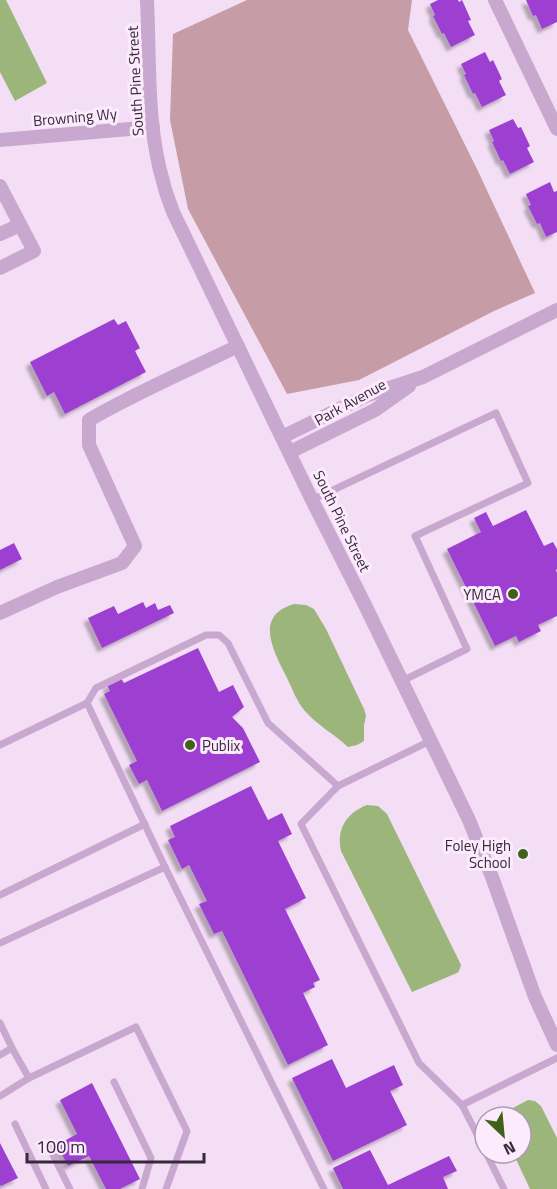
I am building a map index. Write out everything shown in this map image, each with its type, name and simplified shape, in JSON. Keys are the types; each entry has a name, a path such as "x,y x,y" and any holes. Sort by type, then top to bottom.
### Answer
{"street":[{"name":"South Pine Street","path":"147,0 153,127 159,168 173,212 470,820 535,998 557,1045"},
{"path":"495,0 557,129"},
{"name":"Browning Wy","path":"0,140 153,127"},
{"path":"0,186 34,251 0,268"},
{"path":"0,234 20,225"},
{"name":"Park Avenue","path":"282,437 368,396 423,377 557,310"},
{"path":"0,613 57,587 122,563 135,546 89,445 89,420 123,400 238,346"},
{"name":"Park Avenue","path":"290,452 375,410 423,377"}],"lane":[{"path":"312,500 496,413 528,483 415,536 467,649 402,681"},
{"path":"0,745 87,703 96,688 206,635 219,635 228,643 268,723 338,786"},
{"path":"87,703 324,1189"},
{"path":"430,741 338,786 301,824 419,1063 462,1105 473,1127"},
{"path":"0,895 145,824"},
{"path":"0,943 165,867"},
{"path":"0,1023 29,1078"},
{"path":"0,1096 29,1078 136,1027 187,1131 166,1189"},
{"path":"0,1055 12,1048"},
{"path":"462,1105 557,1058"},
{"path":"114,1082 151,1158 142,1189"},
{"path":"15,1124 46,1189"},
{"path":"48,1145 70,1189"},
{"path":"492,1165 504,1189"}],"shaded area":[{"path":"0,0 6,0 47,83 15,101 0,72"},
{"path":"247,0 412,0 408,30 535,293 494,311 359,380 287,394 188,209 170,120 173,34"},
{"path":"294,604 306,605 314,609 364,709 366,716 364,741 357,745 348,747 305,711 277,657 270,636 270,626 274,617 281,610"},
{"path":"367,805 378,806 387,814 461,965 457,973 412,992 341,851 340,836 344,823 353,813"},
{"path":"528,1100 535,1101 541,1106 557,1138 557,1189 530,1189 519,1165 533,1165 533,1105 518,1105"}],"building":[{"path":"438,0 458,0 459,2 462,0 475,35 451,47 433,16 435,15 430,4"},
{"path":"526,0 557,0 557,22 542,29"},
{"path":"485,52 490,62 493,60 502,79 499,81 506,95 482,107 475,93 473,94 461,64"},
{"path":"513,119 518,128 521,127 530,146 527,148 534,162 510,174 503,160 501,161 489,130"},
{"path":"550,182 554,192 557,191 557,232 546,237 540,223 537,224 528,206 531,205 526,194"},
{"path":"114,319 118,325 126,321 140,348 135,351 146,372 65,414 54,392 47,396 30,362"},
{"name":"YMCA","path":"526,510 544,546 553,542 557,549 557,616 538,625 541,631 519,642 516,636 495,646 447,549 481,532 474,518 486,512 493,526"},
{"path":"14,543 22,559 0,570 0,550"},
{"path":"143,602 146,608 155,603 158,610 170,605 174,613 102,648 88,618 114,606 118,614"},
{"name":"Publix","path":"198,648 219,692 233,685 244,707 232,717 243,728 260,762 162,811 147,780 139,784 129,765 137,761 104,694 110,691 107,685 121,678 124,683"},
{"path":"251,786 268,820 282,813 292,834 278,841 306,898 285,909 320,980 313,983 315,987 303,993 328,1045 288,1065 222,931 214,934 199,904 207,901 189,865 182,869 168,840 175,837 170,826"},
{"path":"332,1059 346,1088 394,1065 403,1085 390,1091 407,1125 333,1161 292,1078"},
{"path":"92,1083 140,1179 120,1189 106,1189 89,1156 68,1166 57,1145 77,1134 60,1100"},
{"path":"0,1143 18,1178 1,1186 0,1185"},
{"path":"370,1150 388,1185 449,1156 457,1171 443,1177 448,1189 343,1189 333,1168"}],"place":[{"name":"YMCA","path":"513,594"},
{"name":"Publix","path":"190,745"},
{"name":"Foley High School","path":"523,854"}]}
